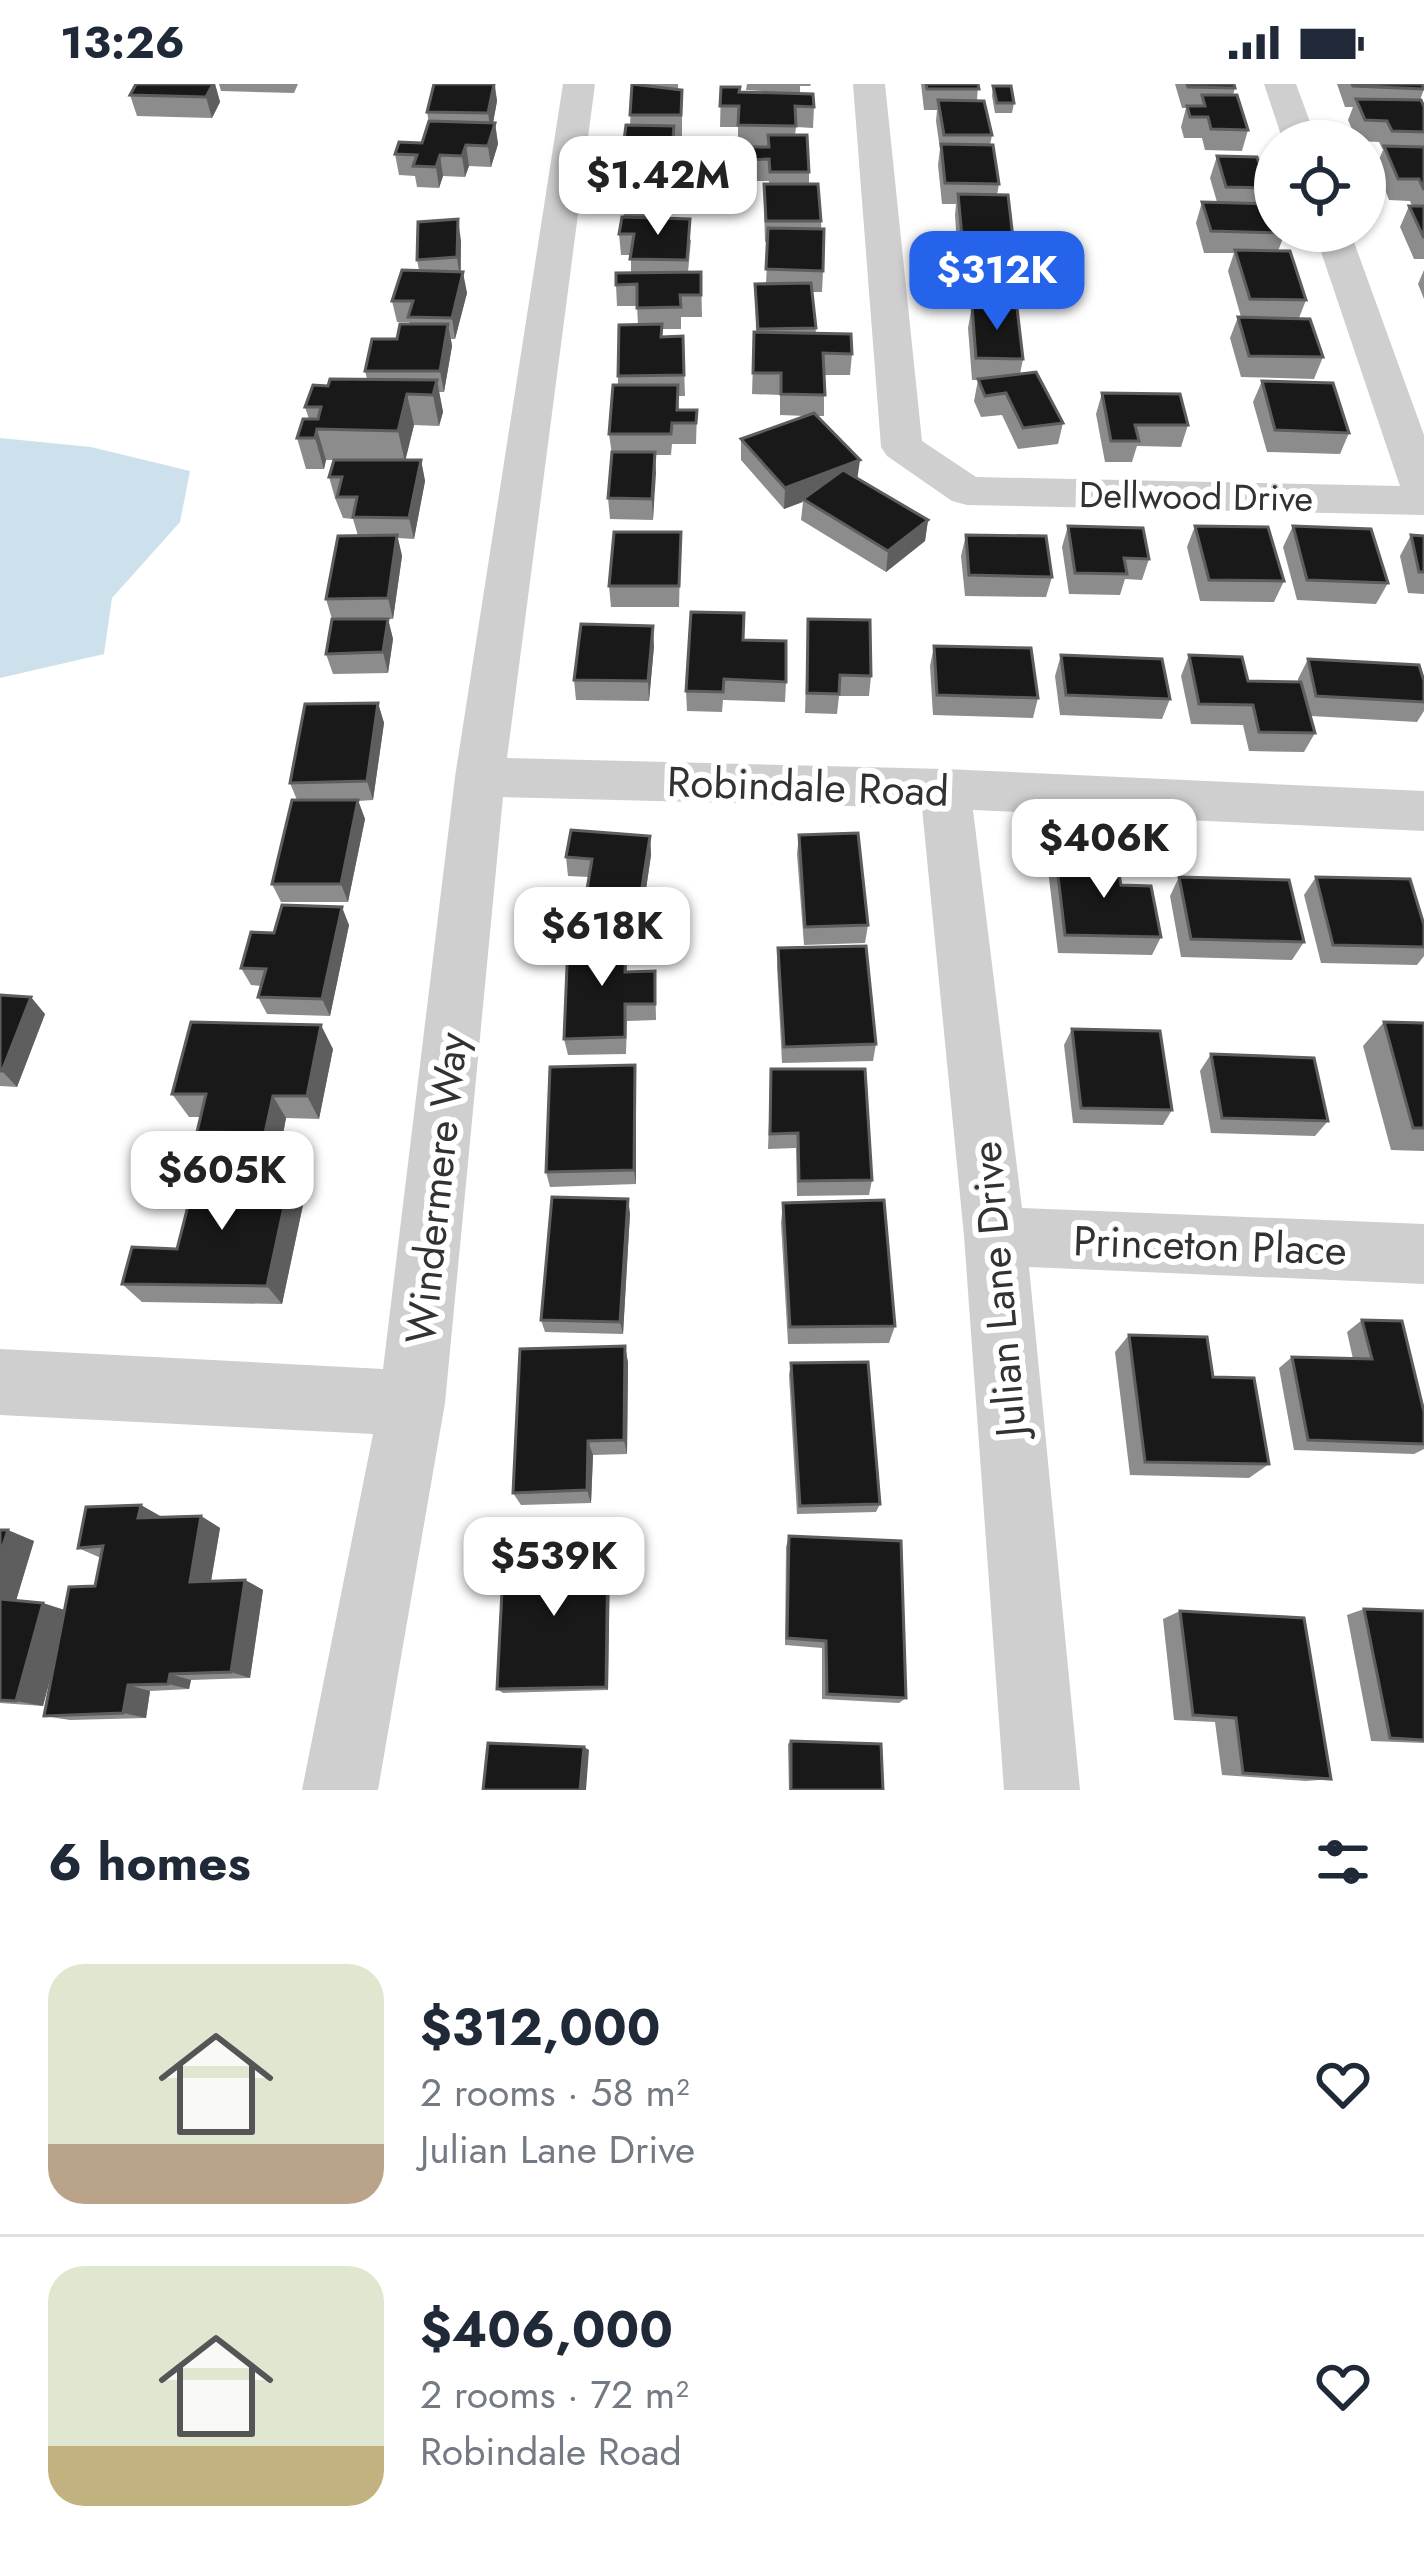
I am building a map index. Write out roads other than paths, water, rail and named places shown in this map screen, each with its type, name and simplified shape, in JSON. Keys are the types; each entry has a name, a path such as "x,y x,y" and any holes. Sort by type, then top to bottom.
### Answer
{"street":[{"name":"Windermere Way","path":"340,1790 412,1403 480,778 578,84"},
{"name":"Dellwood Drive","path":"869,84 902,447 968,491 1424,498"},
{"path":"1280,84 1293,120"},
{"path":"1339,252 1424,498"},
{"name":"Robindale Road","path":"480,778 945,789 1424,811"},
{"name":"Julian Lane Drive","path":"945,789 995,1236 1042,1790"},
{"name":"Princeton Place","path":"995,1236 1424,1254"},
{"path":"0,1382 412,1403"}],"water":[{"path":"0,438 91,447 190,471 180,522 112,598 104,654 0,678"}]}
